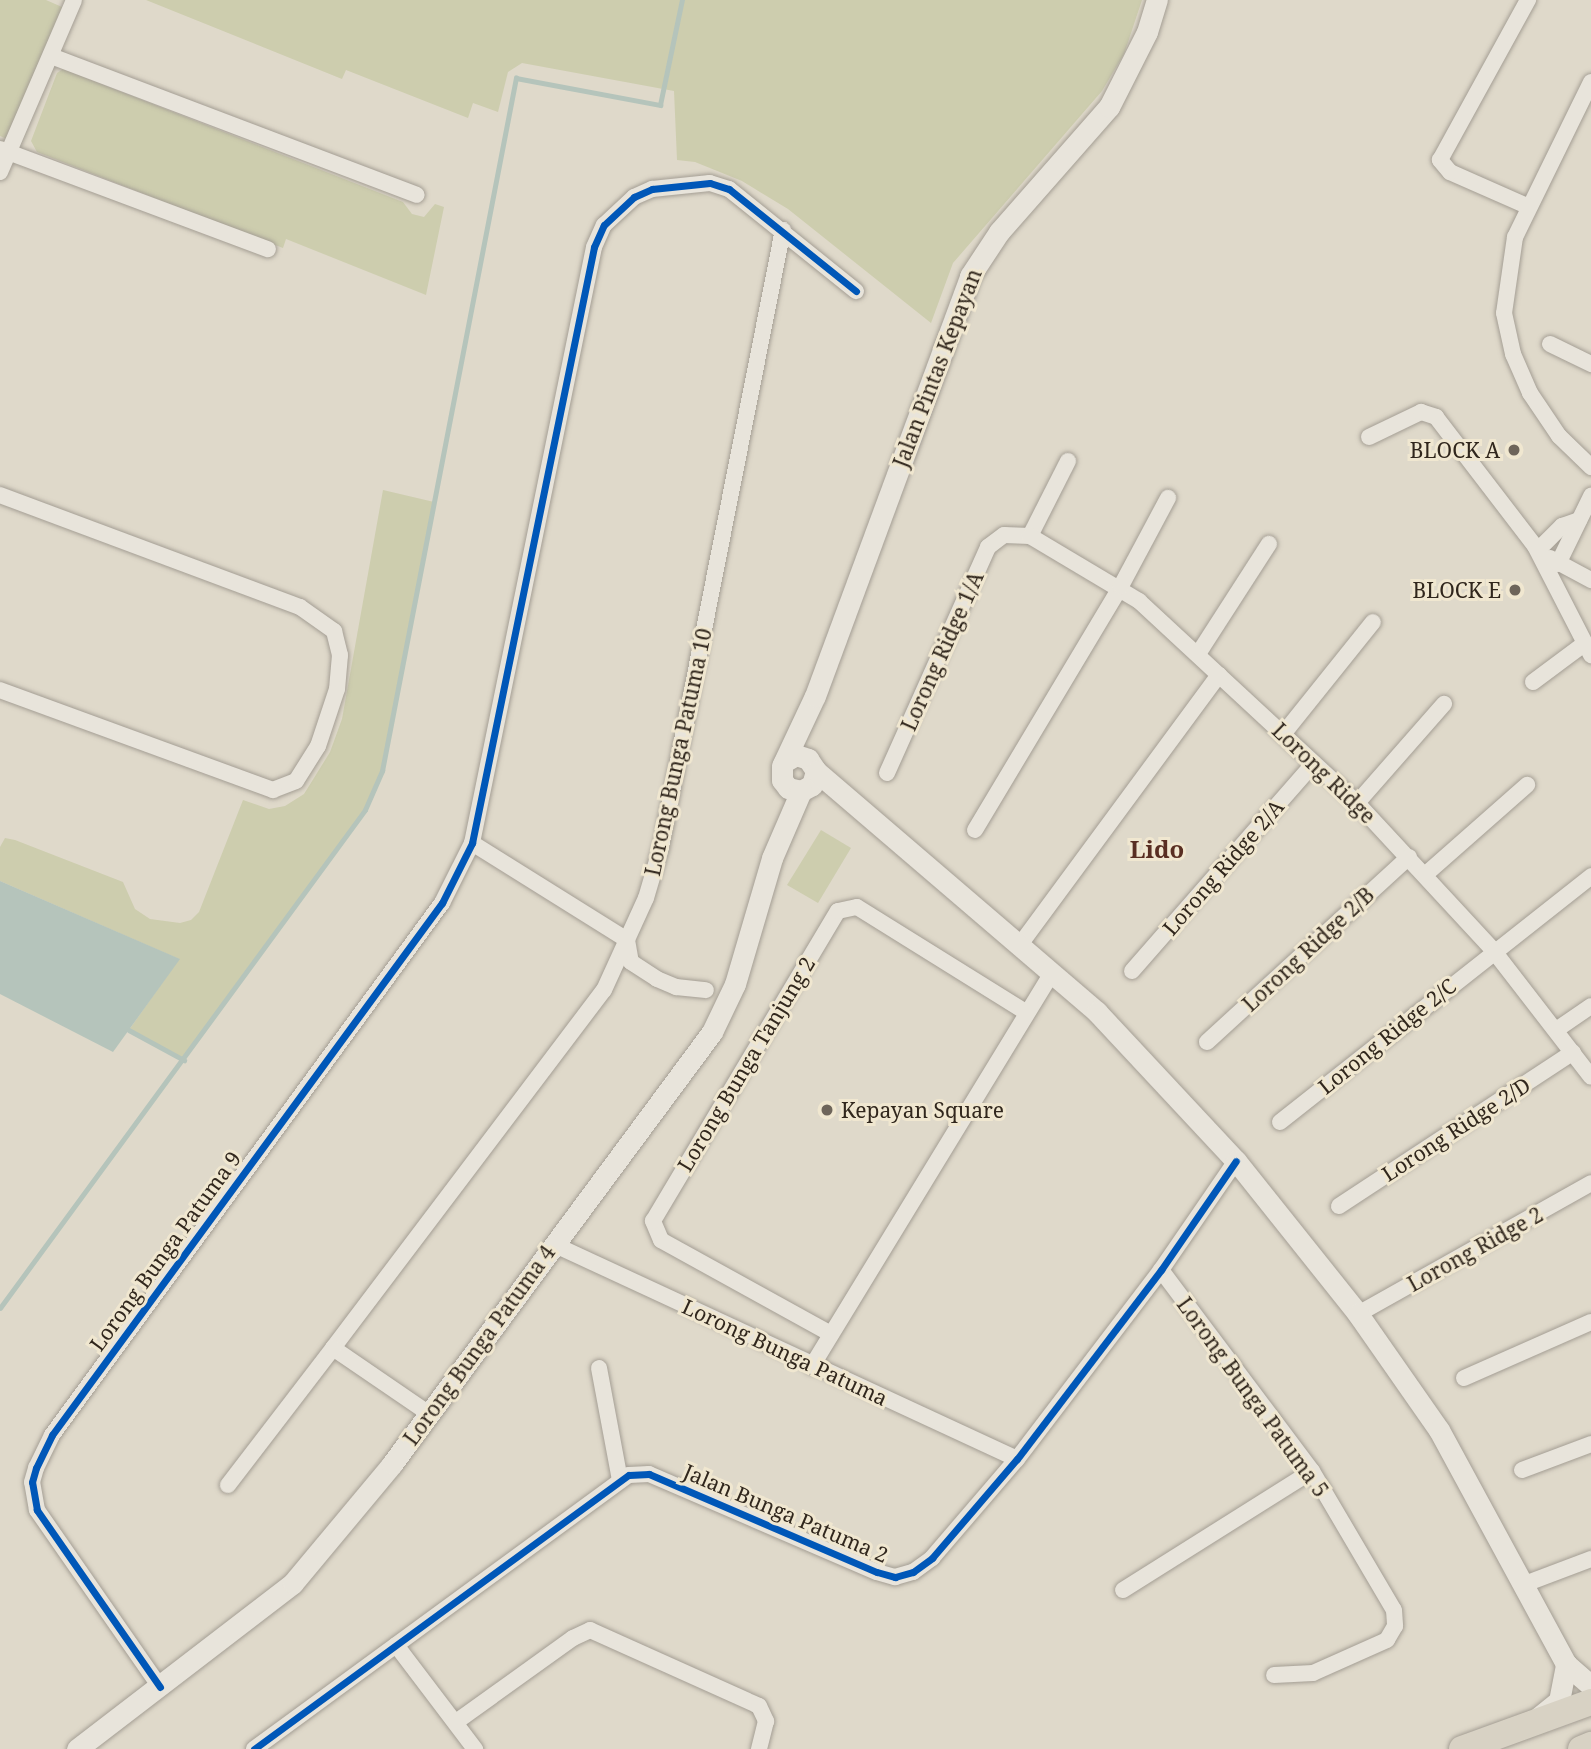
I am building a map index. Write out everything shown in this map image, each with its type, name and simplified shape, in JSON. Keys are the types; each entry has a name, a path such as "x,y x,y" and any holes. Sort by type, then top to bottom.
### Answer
{"highway":[{"path":"1462,1749 1522,1730 1591,1702"},
{"path":"1581,1749 1591,1745"}],"street":[{"path":"0,172 5,151 51,56 74,0"},
{"name":"Jalan Pintas Kepayan","path":"772,859 782,769 815,696 970,276 999,232 1109,107 1147,32 1157,0"},
{"path":"1527,206 1450,172 1440,160 1528,0"},
{"path":"51,56 416,195"},
{"path":"1591,82 1527,206 1507,270 1504,313 1513,354 1530,393 1559,436 1591,467"},
{"path":"5,151 268,249"},
{"name":"Lorong Bunga Patuma 9","path":"160,1687 37,1510 32,1482 36,1468 52,1435 442,903 472,844 594,247 604,225 634,198 691,182 729,189 856,291"},
{"name":"Lorong Bunga Patuma 10","path":"228,1485 604,990 627,940 661,846 783,230"},
{"path":"1550,344 1591,364"},
{"path":"1369,437 1421,412 1432,414 1537,548 1588,650 1533,682"},
{"path":"1030,536 1068,461"},
{"path":"0,495 312,613 334,631 340,655 337,689 318,746 296,781 273,790 0,690"},
{"path":"1558,564 1591,496"},
{"path":"975,830 1121,586 1168,498"},
{"path":"1537,548 1562,526 1579,520"},
{"name":"Lorong Ridge","path":"1004,535 1030,536 1121,586 1284,733 1426,873 1493,950 1591,1077"},
{"name":"Lorong Ridge 1/A","path":"887,773 988,547 1004,535"},
{"path":"1198,654 1269,544"},
{"path":"1537,548 1558,564 1591,580"},
{"path":"1284,733 1373,621"},
{"path":"1019,946 1219,675"},
{"name":"Jalan Pintas Kepayan","path":"809,778 808,734 815,696"},
{"path":"1357,803 1444,704"},
{"path":"809,778 788,788 782,769 796,755 809,778 851,805 1019,946 1123,1036 1236,1161 1358,1314 1438,1430 1525,1584 1566,1664 1591,1686"},
{"name":"Lorong Ridge 2/A","path":"1132,971 1314,763"},
{"path":"772,859 809,778"},
{"path":"1426,873 1527,785"},
{"path":"472,844 627,940 631,962 657,979 677,987 706,990"},
{"name":"Lorong Ridge 2/B","path":"1207,1042 1409,857"},
{"name":"Lorong Bunga Patuma 4","path":"77,1749 293,1583 364,1502 712,1032 735,984 772,859"},
{"name":"Lorong Ridge 2/C","path":"1280,1122 1493,950 1591,876"},
{"name":"Lorong Bunga Tanjung 2","path":"831,1334 661,1240 653,1221 838,911 857,907 1027,1013"},
{"path":"812,1366 1051,974"},
{"path":"1556,1030 1591,1006"},
{"name":"Lorong Ridge 2/D","path":"1339,1206 1573,1052"},
{"name":"Jalan Bunga Patuma 2","path":"254,1749 620,1480 649,1474 895,1577 913,1572 932,1558 1017,1459 1161,1270 1236,1161"},
{"name":"Lorong Ridge 2","path":"1358,1314 1591,1183"},
{"name":"Lorong Bunga Patuma","path":"553,1244 1017,1459"},
{"name":"Lorong Bunga Patuma 5","path":"1161,1270 1311,1471 1394,1610 1395,1626 1387,1640 1329,1668 1298,1675 1274,1675"},
{"path":"1464,1378 1591,1322"},
{"path":"333,1348 428,1413"},
{"path":"599,1368 620,1480"},
{"path":"1522,1470 1591,1444"},
{"path":"1123,1590 1311,1471"},
{"path":"1525,1584 1591,1559"},
{"path":"456,1722 572,1638 590,1630 760,1706 766,1721 759,1749"},
{"path":"396,1645 475,1749"},
{"path":"1522,1730 1559,1701 1566,1664"}],"green space":[{"path":"0,0 46,0 62,7 7,139 0,136"},
{"path":"146,0 1142,0 1124,54 1102,91 953,263 931,323 788,209 742,181 695,162 677,160 674,91 522,63 508,72 498,112 473,103 468,118 346,70 342,79"},
{"path":"63,69 403,202 412,214 424,217 435,204 444,207 426,295 286,239 283,248 37,152 31,141 57,73"},
{"path":"383,490 434,502 382,771 365,810 184,1060 129,1030 179,959 0,881 0,847 5,838 15,840 123,882 135,909 150,919 180,923 191,920 199,912 243,800 269,809 285,806 304,794 330,752 342,719"},
{"path":"821,830 851,848 818,903 787,885"}],"shaded area":[{"path":"0,881 180,959 113,1052 0,994"}],"waterway":[{"path":"0,1308 365,810 382,771 516,78 660,105 682,0"},
{"path":"129,1030 184,1060"}],"cycle path":[{"path":"160,1687 37,1510 32,1482 36,1468 52,1435 442,903 472,843 594,247 604,225 634,197 652,189 710,183 729,189 856,291"},
{"path":"254,1749 629,1475 649,1474 877,1572 895,1577 913,1572 932,1558 1017,1459 1161,1270 1236,1161"}],"place":[{"name":"BLOCK A","path":"1514,450"},
{"name":"BLOCK E","path":"1515,590"},
{"name":"Kepayan Square","path":"827,1110"}],"district":[{"name":"Lido","path":"1157,849"}]}
